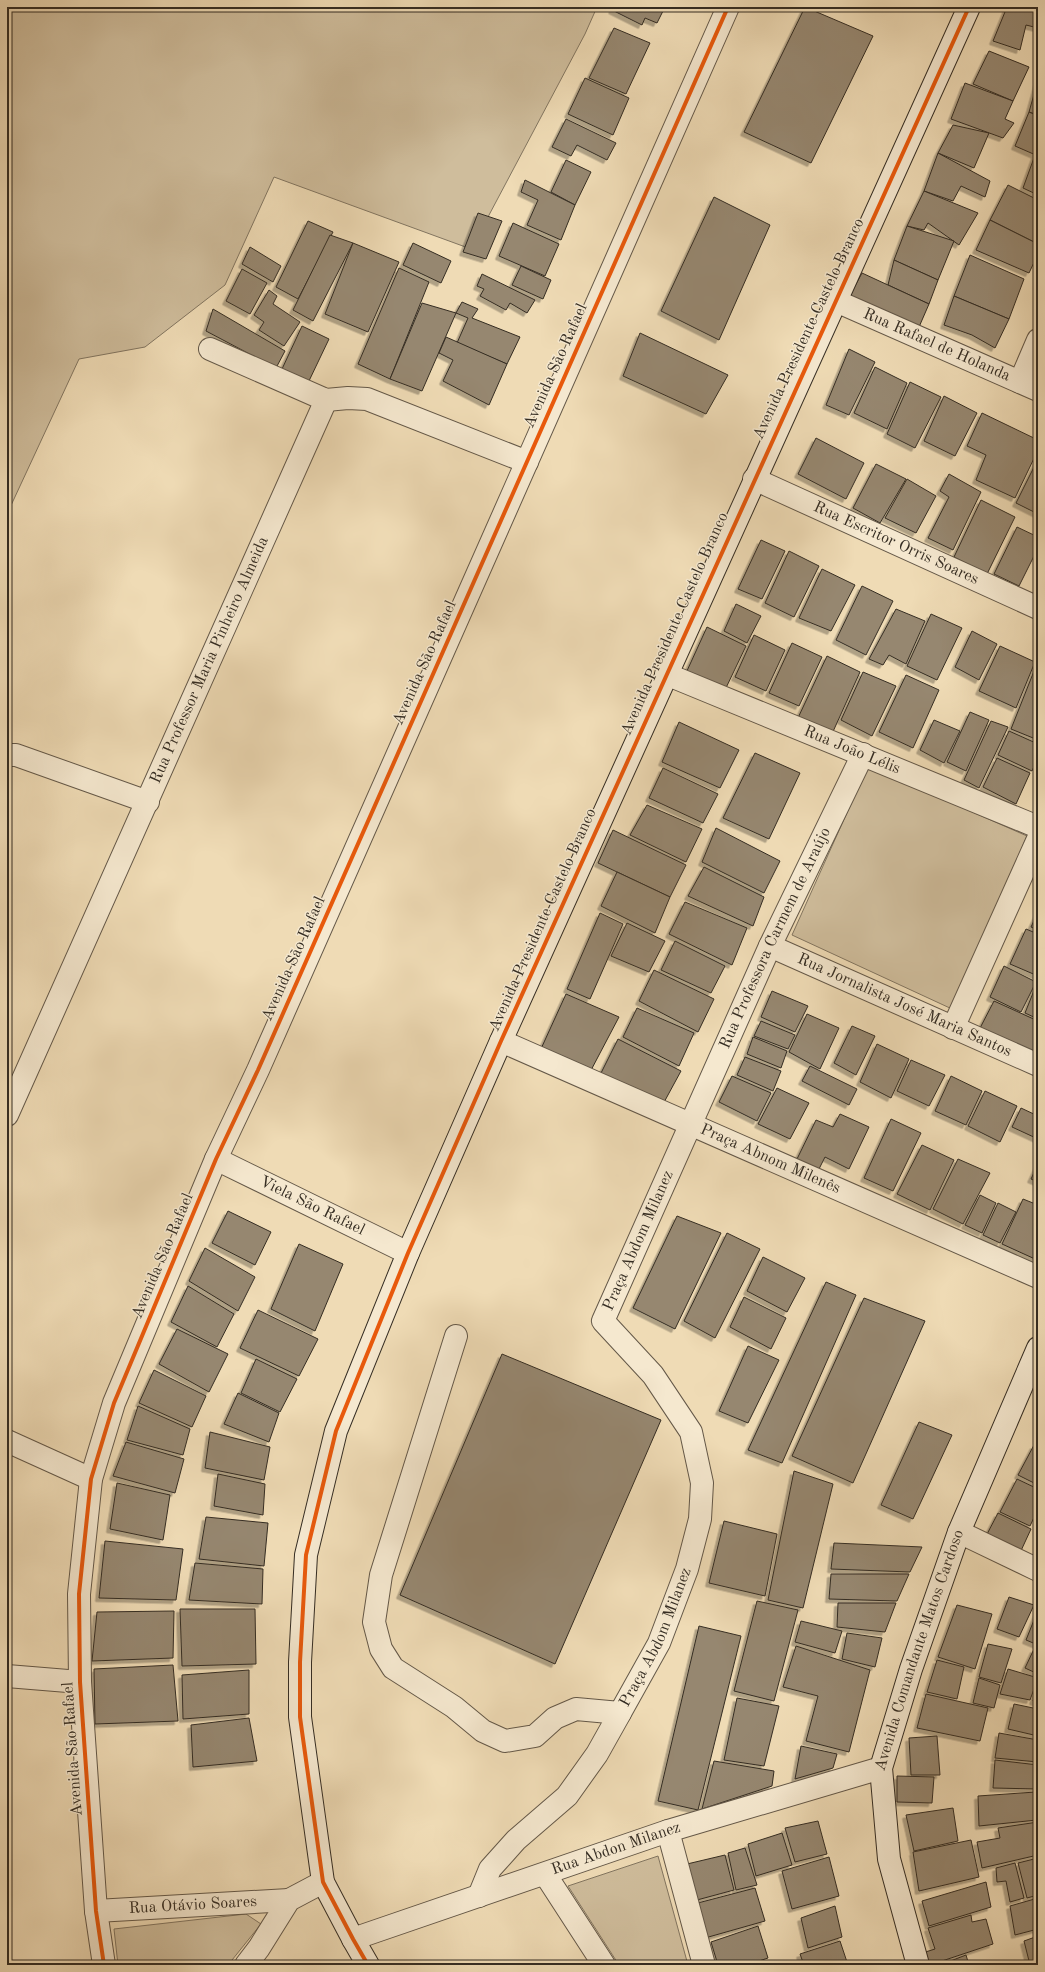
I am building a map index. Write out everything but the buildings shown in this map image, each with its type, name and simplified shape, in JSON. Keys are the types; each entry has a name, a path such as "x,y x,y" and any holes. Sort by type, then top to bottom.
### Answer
{"street":[{"name":"Avenida São Rafael","path":"104,1965 96,1911 80,1682 79,1594 91,1479 114,1403 216,1159 261,1063 728,7"},
{"name":"Avenida Presidente Castelo Branco","path":"368,1965 324,1882 300,1717 300,1662 306,1555 336,1431 408,1253 501,1041 754,479 969,7"},
{"name":"Rua Rafael de Holanda","path":"836,301 1029,386"},
{"path":"1029,386 1038,340"},
{"path":"210,349 326,400 348,398 367,399 527,462"},
{"name":"Rua Professor Maria Pinheiro Almeida","path":"7,1115 148,802 326,400"},
{"name":"Rua Escritor Orris Soares","path":"754,479 1038,608"},
{"name":"Rua João Lélis","path":"666,674 1038,827"},
{"name":"Rua Professora Carmem de Araújo","path":"692,1124 770,946 863,754"},
{"path":"7,755 16,755 148,802"},
{"path":"953,1028 1038,838"},
{"name":"Rua Jornalista José Maria Santos","path":"770,946 1038,1065"},
{"name":"Praça Abnom Milenês","path":"501,1041 1038,1277"},
{"name":"Praça Abdom Milanez","path":"456,1336 381,1575 374,1622 381,1649 393,1668 454,1707 483,1731 506,1741 535,1736 554,1718 576,1709 620,1713 659,1643 687,1569 700,1519 702,1483 691,1432 653,1375 603,1321 692,1124"},
{"name":"Viela São Rafael","path":"216,1159 408,1253"},
{"name":"Avenida Comandante Matos Cardoso","path":"918,1965 890,1858 881,1768 911,1669 959,1532 1038,1348"},
{"path":"7,1441 91,1479"},
{"path":"959,1532 1038,1570"},
{"path":"7,1676 80,1682"},
{"path":"480,1896 490,1869 516,1840 566,1796 597,1754 620,1713"},
{"name":"Rua Abdon Milanez","path":"353,1939 668,1831 881,1768"},
{"path":"668,1831 704,1965"},
{"path":"544,1874 604,1965"},
{"name":"Rua Otávio Soares","path":"96,1911 289,1900 324,1882"},
{"name":"Rua Otávio Soares","path":"246,1965 260,1948 289,1900"}],"shaded area":[{"path":"7,7 597,7 585,34 471,249 274,177 225,285 145,347 79,359 7,514"},
{"path":"868,766 1027,836 952,1009 792,935"},
{"path":"658,1856 688,1965 619,1965 568,1886"},
{"path":"246,1914 261,1924 228,1965 118,1965 114,1929"}],"cycle path":[{"path":"104,1965 96,1911 80,1682 79,1594 91,1479 114,1403 216,1159 258,1070 728,7"},
{"path":"368,1965 323,1882 300,1717 300,1662 306,1555 336,1431 408,1253 501,1041 969,7"}]}
